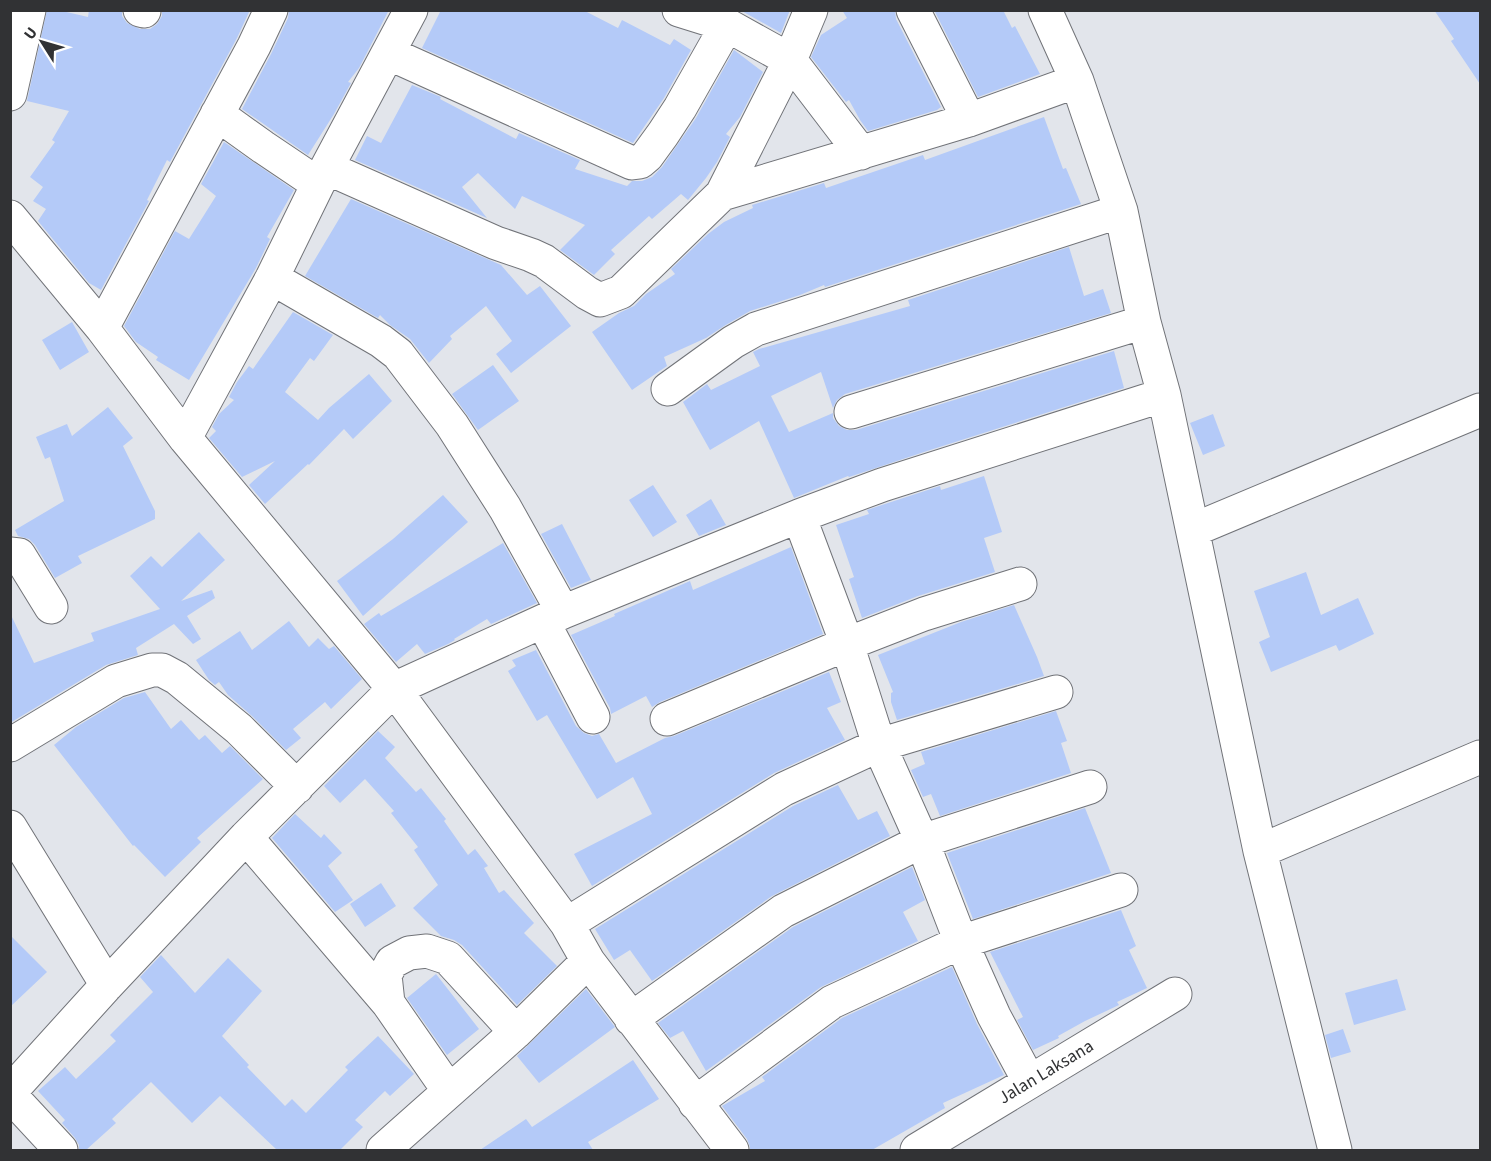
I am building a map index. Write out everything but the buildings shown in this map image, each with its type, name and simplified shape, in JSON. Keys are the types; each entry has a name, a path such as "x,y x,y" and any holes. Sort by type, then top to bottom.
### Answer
{"street":[{"path":"10,94 29,10"},
{"path":"102,328 271,10"},
{"path":"185,438 273,278 323,176 411,10"},
{"path":"217,114 263,147 323,176 544,261 600,300 621,292 722,194 790,60 811,10"},
{"path":"913,10 969,120"},
{"path":"1045,10 1077,81 1121,211 1144,322 1164,395 1260,851 1335,1150"},
{"path":"679,11 727,25 790,60 861,153"},
{"path":"388,53 632,163 640,162 647,156 663,134 727,25"},
{"path":"722,194 969,120 1077,81"},
{"path":"668,389 733,342 756,329 1121,211"},
{"path":"10,217 102,328 185,438 394,689 567,924 588,961 732,1150"},
{"path":"273,278 381,341 398,354 452,425 505,508 553,617 593,717"},
{"path":"851,412 1144,322"},
{"path":"61,1150 10,1094 107,985 246,837 394,689 553,617 799,516 882,485 1164,395"},
{"path":"1193,530 1480,410"},
{"path":"799,516 847,645 879,745 922,841 961,942 994,1016 1029,1082"},
{"path":"10,554 19,555 51,607"},
{"path":"667,719 924,614 1020,584"},
{"path":"10,745 116,681 152,670 162,670 177,678 239,729 297,787"},
{"path":"567,924 784,789 879,745 1056,692"},
{"path":"1260,851 1480,758"},
{"path":"632,1019 783,911 922,841 1090,787"},
{"path":"10,827 107,985"},
{"path":"246,837 388,1003 449,1091"},
{"path":"695,1103 831,1002 961,942 1121,890"},
{"path":"388,1003 385,975 392,962 409,953 427,951 448,958 516,1032"},
{"path":"388,1149 516,1032 588,961"},
{"name":"Jalan Laksana","path":"917,1150 1175,994"}]}
